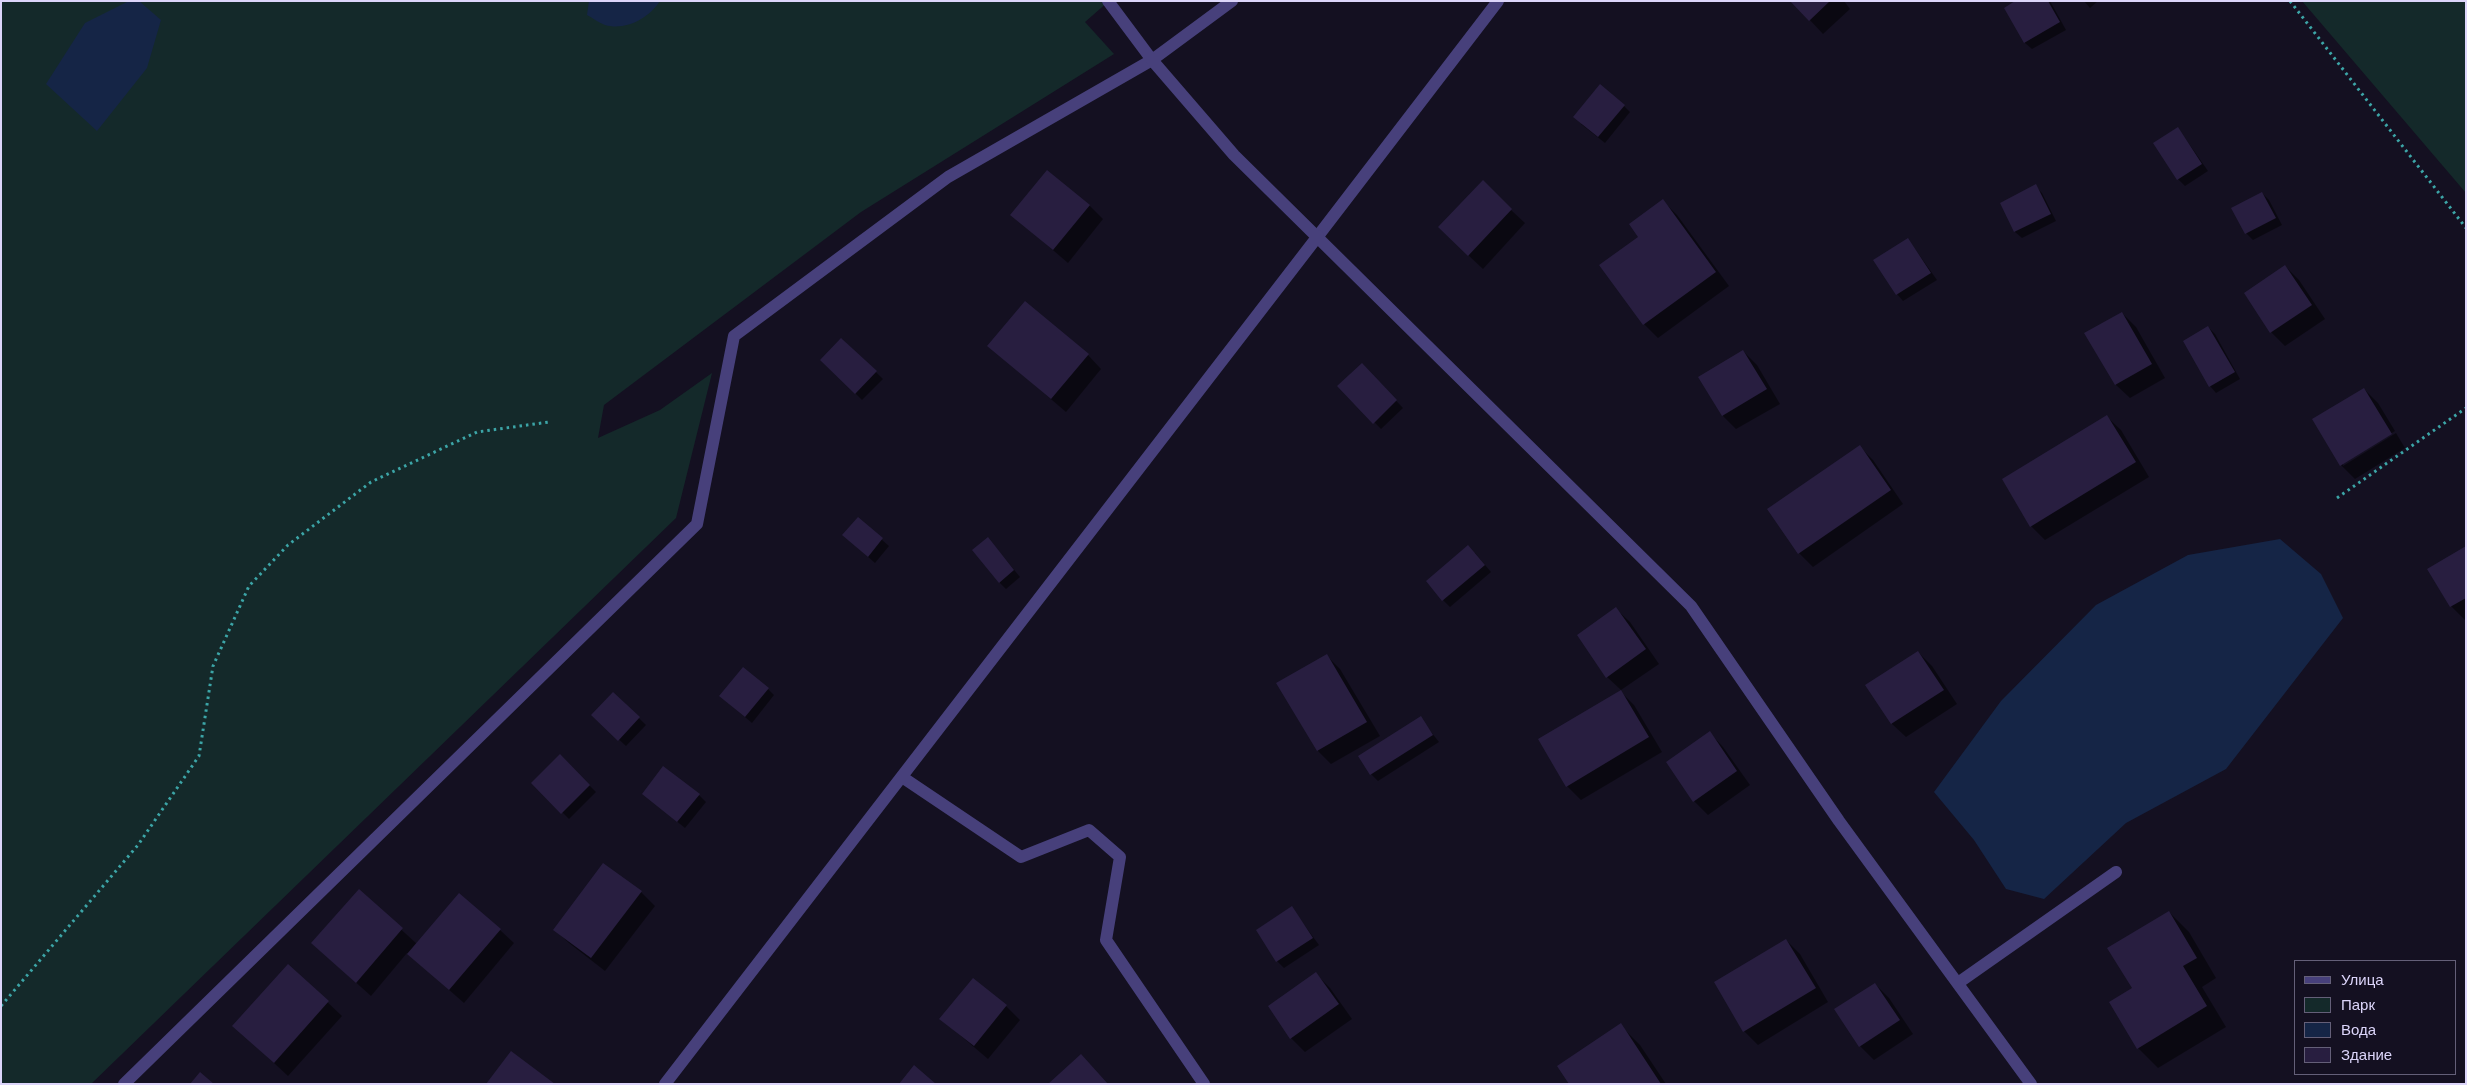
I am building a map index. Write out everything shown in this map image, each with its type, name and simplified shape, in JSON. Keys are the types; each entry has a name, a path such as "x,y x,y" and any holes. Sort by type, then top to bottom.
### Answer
{"street":[{"path":"1108,1 1152,60 1234,156 1318,236 1691,606 1840,821 2031,1084"},
{"path":"124,1084 697,524 734,336 948,177 1152,60 1232,1"},
{"path":"665,1084 1498,1"},
{"path":"902,776 1021,857 1089,830 1120,857 1106,940 1203,1084"},
{"path":"1958,983 2116,872"}],"path":[{"path":"2290,1 2466,228"},
{"path":"2337,498 2466,408"},
{"path":"1,1006 138,845 199,756 213,666 248,586 288,546 371,482 477,432 549,422"}],"green space":[{"path":"1,1 1109,1 1085,22 1114,54 861,212 604,405 598,438 660,410 712,373 676,518 91,1084 1,1084"},
{"path":"2302,1 2466,1 2466,193"}],"water":[{"path":"129,1 139,1 161,20 147,68 97,131 46,84 85,23"},
{"path":"589,1 660,1 650,13 636,22 629,25 613,26 603,24 587,15"},
{"path":"2280,539 2321,574 2343,618 2226,769 2126,823 2044,899 2006,889 1974,840 1934,792 2001,701 2096,605 2188,555"}],"building":[{"path":"1790,1 1830,1 1809,21"},
{"path":"2015,1 2048,1 2060,22 2024,43 2004,8"},
{"path":"1600,84 1625,105 1598,137 1573,117"},
{"path":"2178,127 2202,164 2177,180 2153,143"},
{"path":"1047,170 1090,205 1053,250 1010,215"},
{"path":"1483,180 1512,209 1468,256 1438,227"},
{"path":"2036,184 2051,214 2014,232 2000,203"},
{"path":"2262,192 2276,218 2245,234 2231,208"},
{"path":"1663,199 1716,272 1643,325 1599,265 1638,237 1629,224"},
{"path":"1908,238 1931,273 1896,295 1873,260"},
{"path":"2285,265 2312,305 2270,333 2244,293"},
{"path":"1025,301 1089,354 1051,399 987,346"},
{"path":"2122,312 2152,364 2115,385 2084,333"},
{"path":"2208,326 2235,372 2209,387 2183,341"},
{"path":"841,338 877,371 855,394 820,360"},
{"path":"1743,350 1767,389 1722,416 1698,377"},
{"path":"1362,363 1397,400 1373,424 1337,386"},
{"path":"2364,388 2392,434 2340,466 2312,419"},
{"path":"2107,415 2136,462 2030,527 2002,479"},
{"path":"1860,445 1891,490 1798,554 1767,509"},
{"path":"858,517 883,538 868,557 842,535"},
{"path":"988,537 1014,570 999,583 972,550"},
{"path":"1468,545 1485,565 1442,601 1426,581"},
{"path":"2466,546 2466,598 2450,607 2427,569"},
{"path":"1616,607 1646,649 1606,678 1577,635"},
{"path":"1918,651 1944,690 1891,724 1865,685"},
{"path":"1327,654 1367,722 1317,751 1276,683"},
{"path":"743,667 769,688 745,717 719,696"},
{"path":"1621,690 1649,737 1566,787 1538,739"},
{"path":"613,692 640,717 618,741 591,715"},
{"path":"1421,716 1433,735 1370,775 1358,756"},
{"path":"1710,731 1737,771 1693,802 1666,762"},
{"path":"560,754 590,785 561,814 531,783"},
{"path":"663,766 700,794 677,822 642,794"},
{"path":"603,863 642,891 591,958 553,930"},
{"path":"359,889 403,928 356,983 311,943"},
{"path":"459,893 501,929 449,990 407,954"},
{"path":"1292,906 1313,938 1276,962 1256,930"},
{"path":"2169,911 2197,958 2183,966 2207,1006 2137,1049 2109,1002 2132,988 2107,948"},
{"path":"1786,939 1816,988 1743,1032 1714,982"},
{"path":"288,964 329,1001 274,1063 232,1026"},
{"path":"1316,972 1339,1004 1290,1039 1268,1006"},
{"path":"973,978 1007,1005 974,1046 939,1019"},
{"path":"1875,983 1900,1020 1859,1047 1834,1009"},
{"path":"1621,1023 1661,1084 1569,1084 1557,1066"},
{"path":"511,1051 555,1084 486,1084"},
{"path":"1081,1054 1108,1084 1048,1084"},
{"path":"914,1065 936,1084 899,1084"},
{"path":"200,1072 214,1084 190,1084"}]}
